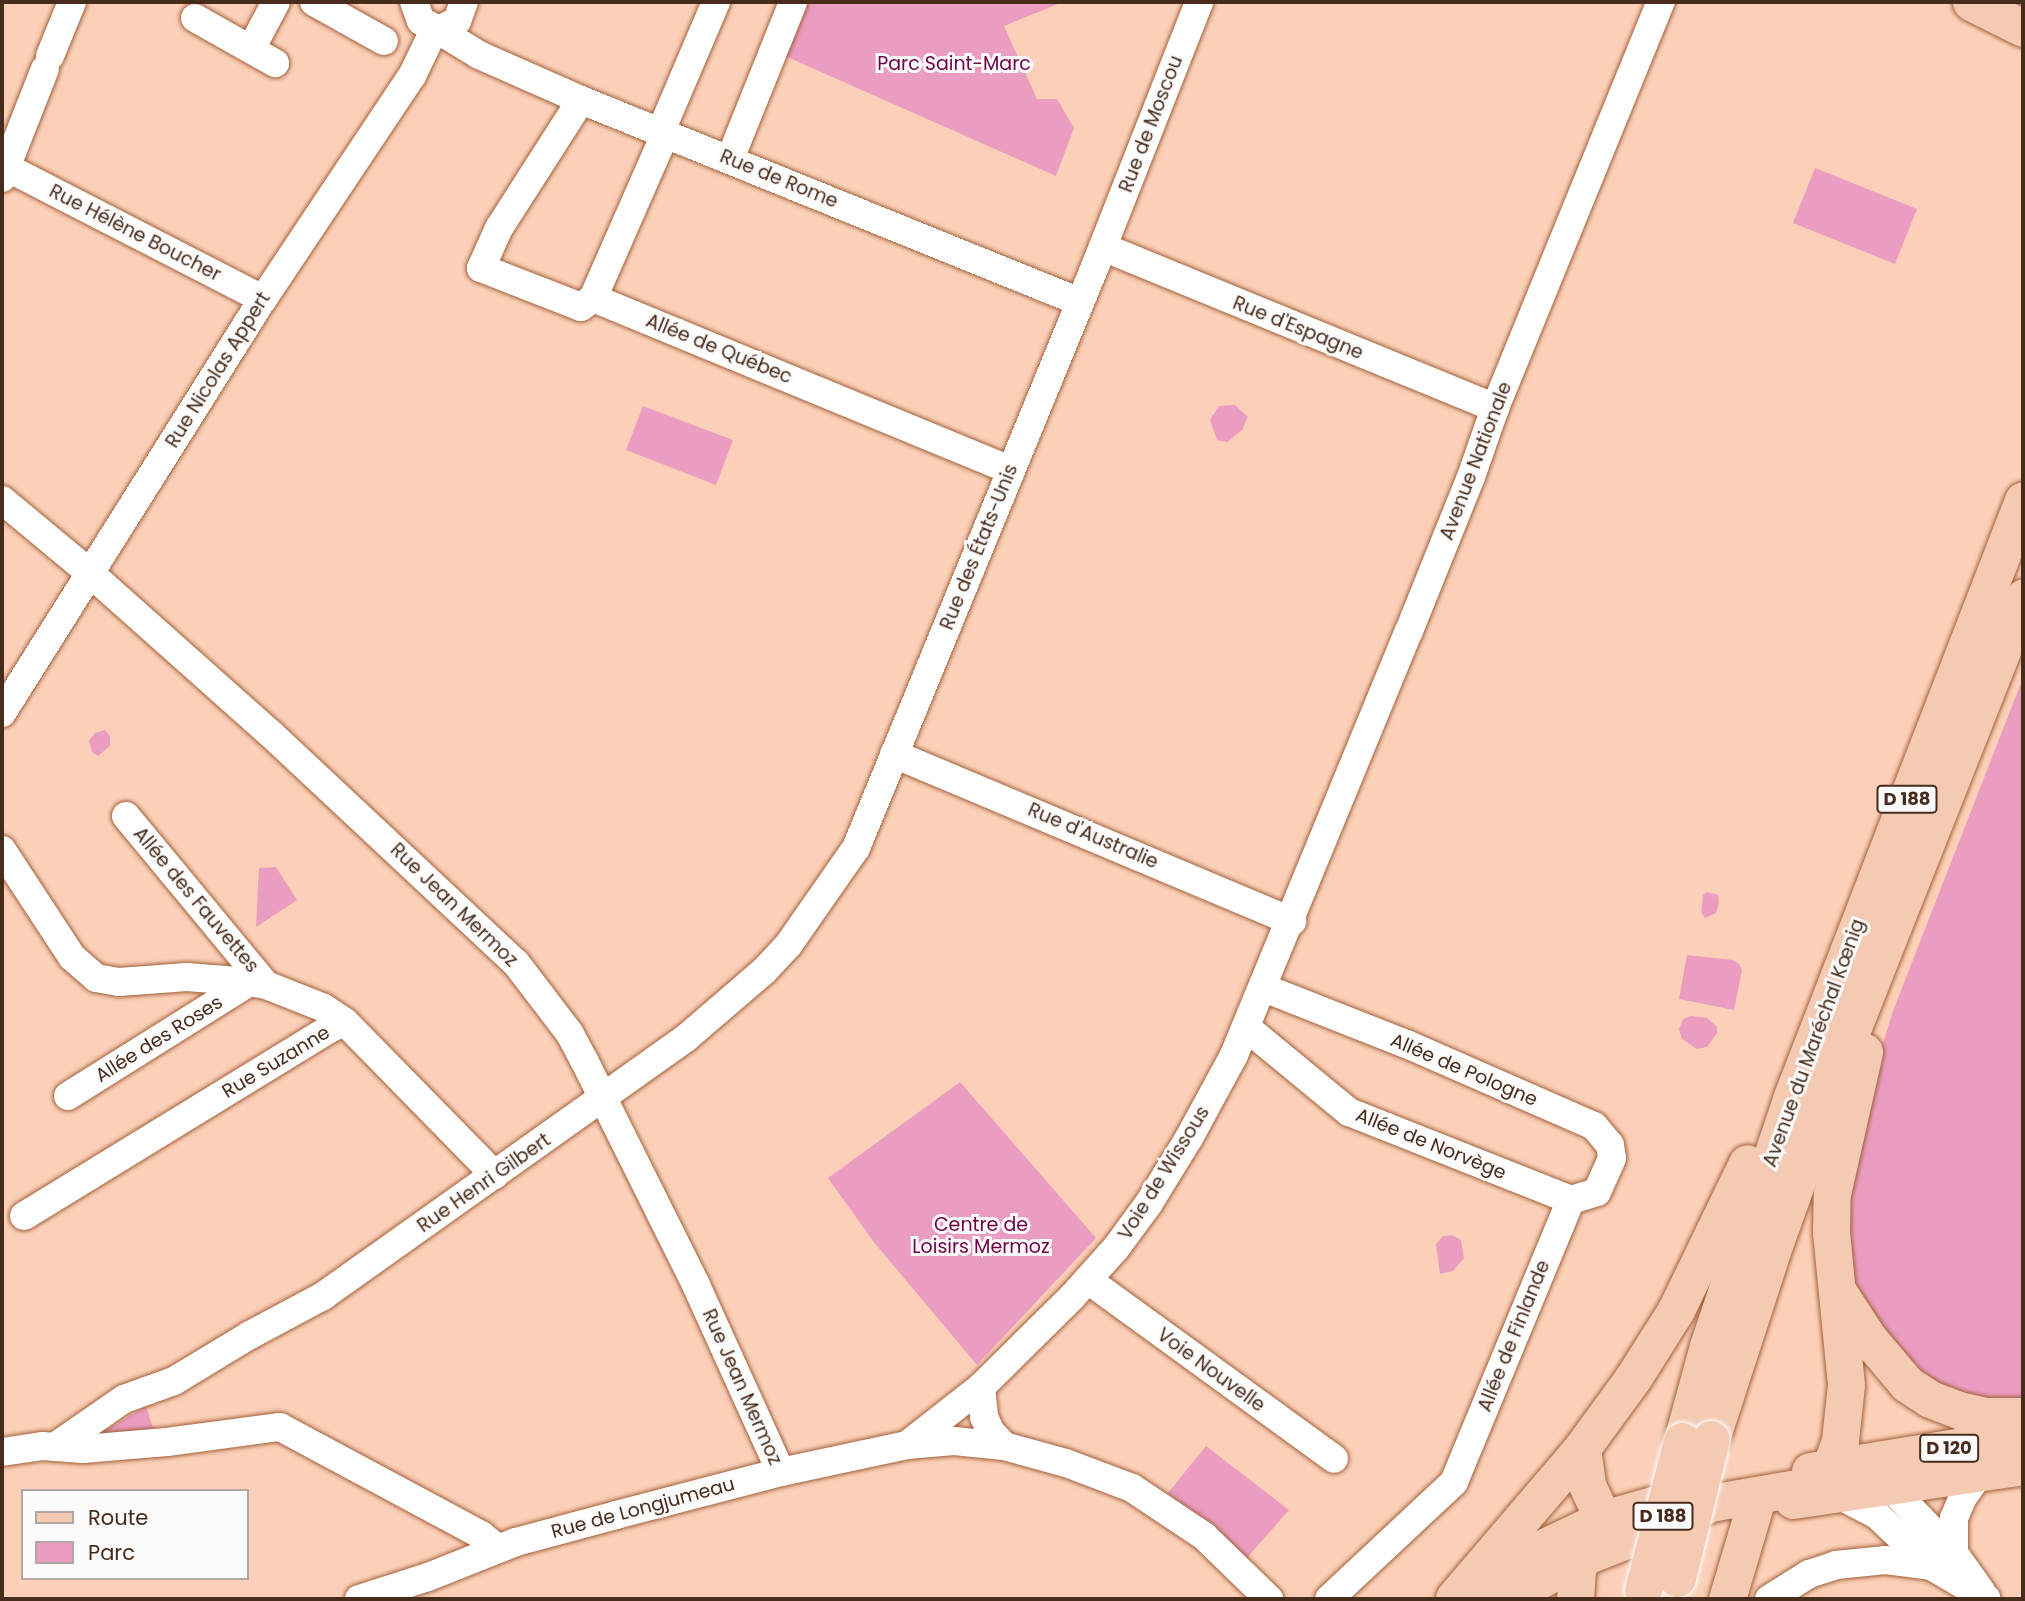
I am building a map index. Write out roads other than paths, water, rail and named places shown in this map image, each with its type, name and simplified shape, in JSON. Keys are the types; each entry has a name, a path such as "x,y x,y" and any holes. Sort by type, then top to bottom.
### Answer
{"main road":[{"path":"1971,2 2023,28"},
{"name":"Avenue du Maréchal Kœnig","path":"1658,1592 1696,1440 1708,1346 1791,1099 2023,500"},
{"name":"Avenue du Maréchal Kœnig","path":"1696,1440 1772,1251 1842,1055 2023,597"},
{"path":"1881,955 1883,987 1861,1063 1832,1194 1835,1287 1846,1385 1863,1439 1882,1473"},
{"path":"1452,1599 1582,1448 1633,1378 1676,1310 1760,1135 1791,1099"},
{"path":"1835,1287 1869,1339 1907,1384 1930,1399 1959,1410 1984,1416 2023,1416"},
{"path":"1673,1522 1710,1503 1833,1480 1846,1385"},
{"name":"D 120","path":"1452,1599 1536,1551 1741,1496 1882,1473 2023,1436"},
{"path":"1503,1599 1583,1557 1613,1530 1587,1485 1582,1448"},
{"name":"D 120","path":"1882,1473 1982,1471 2023,1466"},
{"path":"1727,1599 1741,1496"},
{"name":"D 120","path":"1613,1530 1673,1522 1741,1496"},
{"path":"1575,1599 1577,1569 1583,1557"}],"street":[{"name":"Rue Hélène Boucher","path":"72,2 3,170 263,299"},
{"path":"251,49 276,2"},
{"path":"314,2 384,41"},
{"name":"Rue de Rome","path":"414,2 421,21 479,55 581,100 1080,302"},
{"path":"581,100 499,228 481,268 581,307 593,298 716,2"},
{"path":"730,159 793,2"},
{"name":"Rue de Moscou","path":"1103,247 1199,2"},
{"name":"Avenue Nationale","path":"1292,921 1466,489 1495,408 1661,2"},
{"path":"435,28 450,26 463,8"},
{"path":"463,8 479,55"},
{"path":"195,18 275,63"},
{"name":"Rue Nicolas Appert","path":"2,713 263,299 412,76 435,28"},
{"name":"Rue des États-Unis","path":"856,848 1103,247"},
{"name":"Rue d'Espagne","path":"1103,247 1495,408"},
{"name":"Allée de Québec","path":"593,298 1011,470"},
{"name":"Rue Jean Mermoz","path":"2,500 90,573 271,734 516,962 570,1034 696,1285 781,1472"},
{"name":"Rue d'Australie","path":"894,754 1292,921"},
{"name":"Allée des Fauvettes","path":"126,817 258,984"},
{"name":"Rue Henri Gilbert","path":"56,1446 124,1399 174,1381 250,1335 323,1296 686,1038 764,971 789,944 856,848"},
{"path":"2,850 72,957 96,978 119,982 187,977 258,984 324,1008 345,1022"},
{"name":"Voie de Wissous","path":"907,1445 981,1387 1088,1280 1149,1203 1205,1110 1247,1028 1292,921"},
{"name":"Allée des Roses","path":"68,1096 258,984"},
{"name":"Allée de Pologne","path":"1264,988 1406,1044 1594,1126 1610,1145 1612,1158 1584,1196"},
{"name":"Rue Suzanne","path":"24,1216 329,1029 345,1022 495,1175"},
{"name":"Allée de Norvège","path":"1247,1028 1349,1112 1584,1196"},
{"name":"Allée de Finlande","path":"1329,1599 1454,1482 1584,1196"},
{"name":"Voie Nouvelle","path":"1088,1280 1334,1459"},
{"path":"981,1387 984,1417 991,1432 1004,1446"},
{"name":"Voie de Wissous","path":"954,1441 965,1411 981,1387"},
{"path":"2,1452 56,1446 83,1448 167,1443 280,1427 481,1535 497,1548"},
{"name":"Rue de Longjumeau","path":"359,1599 430,1588 497,1548 781,1472 907,1445 954,1441 1004,1446 1098,1473 1153,1500 1203,1536 1269,1599"},
{"path":"1943,1560 1954,1518 1963,1497 1982,1471"},
{"path":"1882,1473 1943,1560"},
{"path":"1833,1480 1877,1515 1943,1560 1987,1599"},
{"path":"1769,1599 1809,1574 1836,1565 1886,1560 1943,1560"}],"park label":[{"name":"Parc Saint-Marc","path":"954,64"},
{"name":"Centre de Loisirs Mermoz","path":"981,1236"}]}
